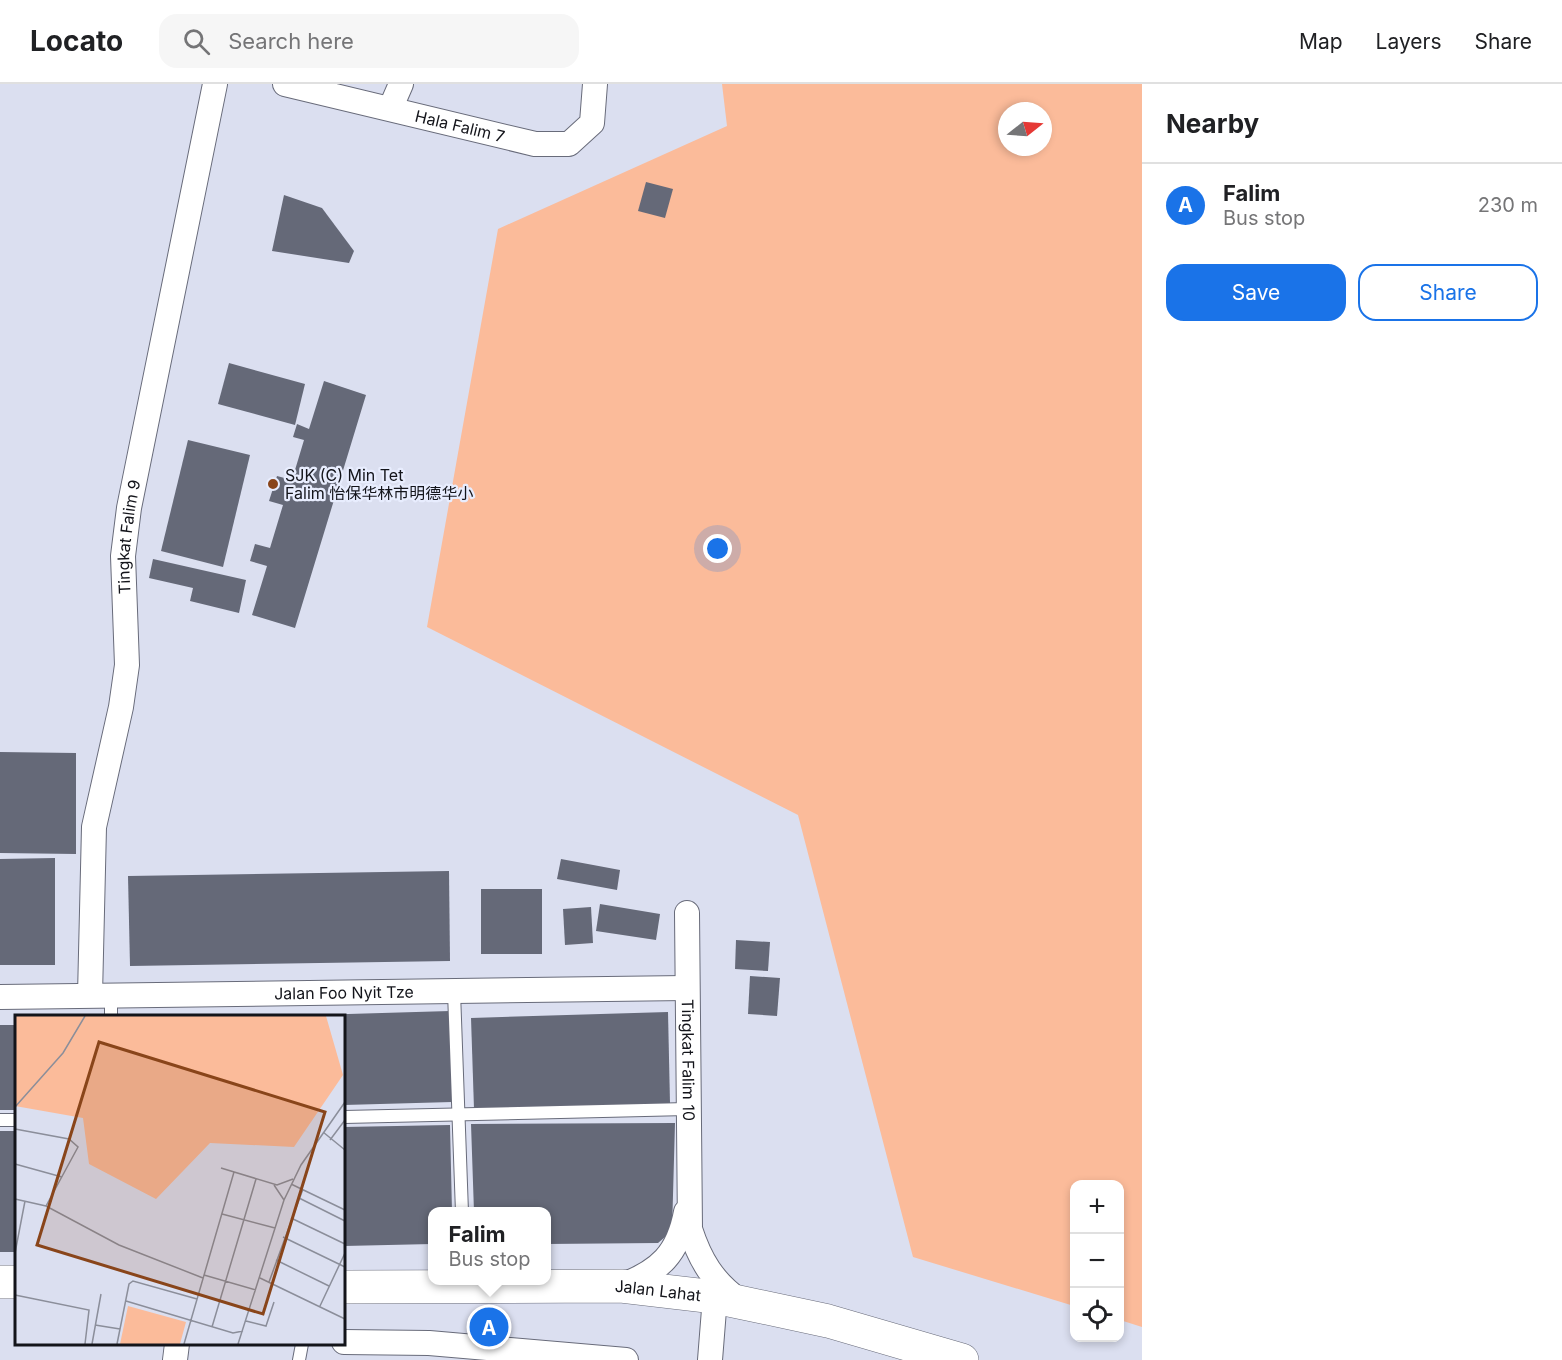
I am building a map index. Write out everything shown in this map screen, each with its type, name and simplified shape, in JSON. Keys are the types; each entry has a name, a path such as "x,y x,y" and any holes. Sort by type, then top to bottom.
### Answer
{"main road":[{"name":"Jalan Lahat","path":"345,1287 428,1285"},
{"name":"Jalan Lahat","path":"543,1285 621,1286 730,1300 828,1321 962,1360"}],"street":[{"name":"Tingkat Falim 9","path":"104,1002 94,826 121,707 127,665 123,556 128,518 215,84"},
{"name":"Hala Falim 7","path":"285,84 391,107 536,144 569,144 592,123 595,84"},
{"path":"391,107 401,84"},
{"name":"Tingkat Falim 10","path":"687,913 687,1206"},
{"name":"Jalan Foo Nyit Tze","path":"0,997 104,1002 686,988"},
{"path":"621,1286 647,1276 668,1257 682,1233 687,1206"},
{"path":"687,1206 690,1229 703,1262 730,1300 710,1360"},
{"path":"345,1342 428,1352 626,1360"},
{"path":"175,1360 177,1345"}],"lane":[{"path":"454,992 462,1207"},
{"path":"345,1117 687,1109"},
{"path":"299,1360 302,1345"}],"shaded area":[{"path":"722,84 1142,84 1142,1327 1124,1321 1124,1180 1070,1180 1070,1305 913,1257 798,815 427,627 498,229 727,126"}],"building":[{"path":"646,182 673,189 665,218 638,211"},
{"path":"284,195 322,208 354,251 349,263 272,251"},
{"path":"229,363 305,384 295,425 218,404"},
{"path":"324,381 366,395 295,628 252,615 267,566 250,561 255,544 270,548 283,505 269,501 277,476 292,480 304,440 293,437 297,424 309,429"},
{"path":"188,440 250,455 223,567 161,551"},
{"path":"153,559 246,580 239,613 190,601 193,588 149,578"},
{"path":"0,752 76,753 76,854 0,853"},
{"path":"55,858 55,965 0,965 0,859"},
{"path":"561,859 620,870 617,890 557,879"},
{"path":"449,871 450,961 130,966 128,876"},
{"path":"481,889 542,889 542,954 481,954"},
{"path":"600,904 660,914 656,940 596,931"},
{"path":"591,907 593,943 565,945 563,909"},
{"path":"736,940 770,942 768,971 735,969"},
{"path":"750,976 780,978 777,1016 748,1014"},
{"path":"450,1011 452,1102 345,1105 345,1015 314,1015"},
{"path":"668,1012 670,1103 474,1109 471,1018"},
{"path":"0,1025 15,1025 15,1110 0,1110"},
{"path":"675,1123 672,1231 658,1243 551,1244 551,1207 474,1207 471,1124"},
{"path":"450,1125 452,1207 428,1207 428,1244 345,1246 345,1127"},
{"path":"0,1131 15,1131 15,1252 0,1252"}],"place":[{"name":"SJK (C) Min Tet Falim 怡保华林市明德华小","path":"273,484"},
{"name":"Falim","path":"489,1327"}]}
